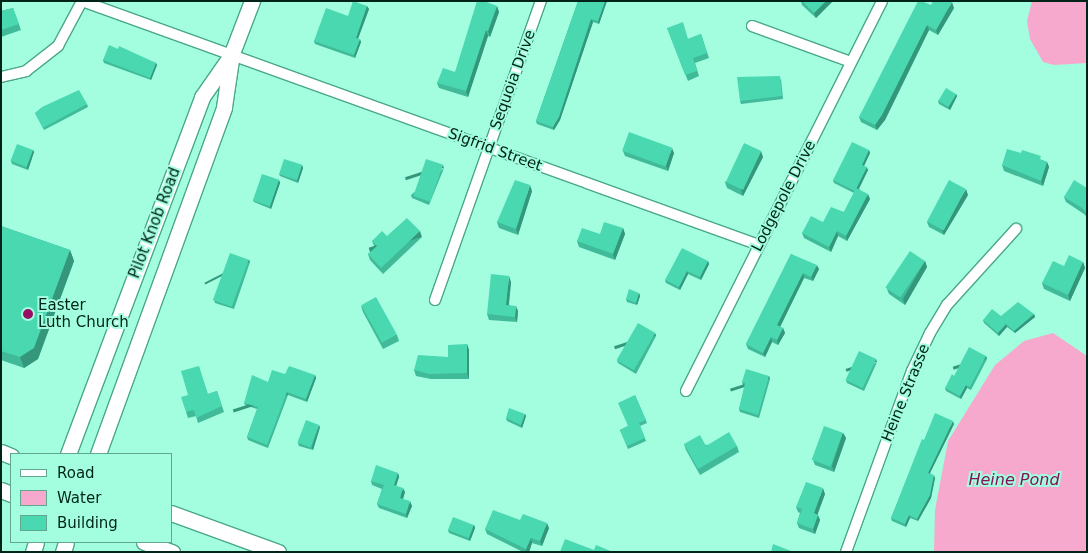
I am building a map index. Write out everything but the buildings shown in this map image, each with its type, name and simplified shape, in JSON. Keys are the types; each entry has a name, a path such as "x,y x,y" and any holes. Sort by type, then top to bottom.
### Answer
{"main road":[{"name":"Pilot Knob Road","path":"98,453 224,107 232,54 252,1"},
{"name":"Pilot Knob Road","path":"68,453 202,97 232,54"},
{"path":"172,513 278,552"},
{"path":"147,543 172,552"}],"street":[{"name":"Sigfrid Street","path":"82,1 759,245"},
{"path":"1,77 26,71 58,46 82,1"},
{"name":"Sequoia Drive","path":"435,300 541,1"},
{"name":"Lodgepole Drive","path":"686,390 882,1"},
{"path":"752,26 851,62"},
{"name":"Heine Strasse","path":"846,552 912,371 930,333 947,305 1016,230"}],"water":[{"path":"1032,1 1087,1 1087,63 1054,65 1043,62 1030,39 1027,21"},
{"name":"Heine Pond","path":"1053,333 1087,356 1087,552 934,552 935,510 948,441 995,365 1024,341"}],"place":[{"name":"Easter Luth Church","path":"28,314"}]}
